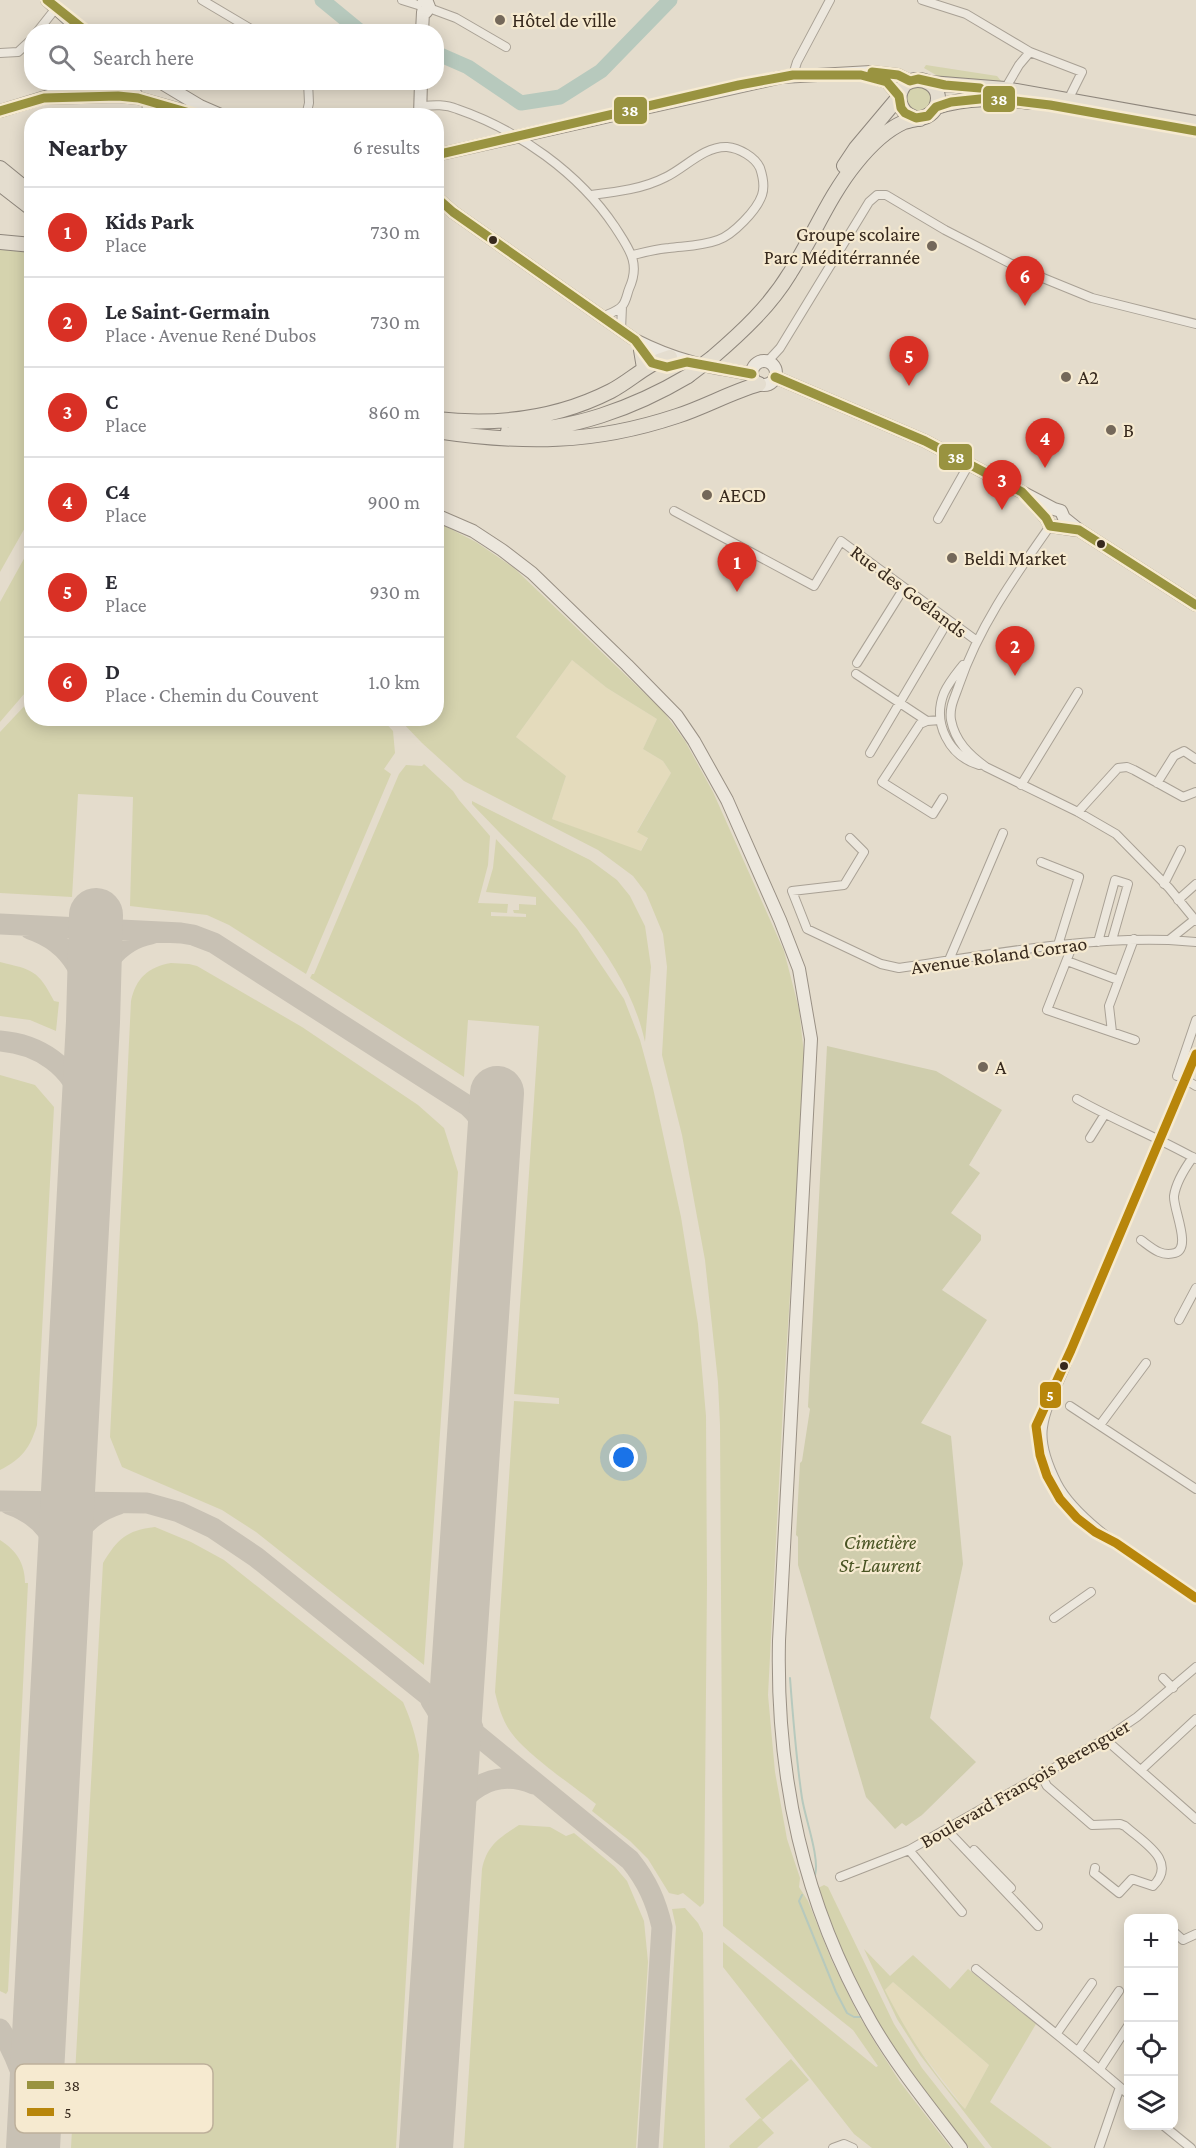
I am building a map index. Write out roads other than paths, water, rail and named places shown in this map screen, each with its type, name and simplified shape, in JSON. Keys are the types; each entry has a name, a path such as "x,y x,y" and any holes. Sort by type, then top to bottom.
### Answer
{"main road":[{"path":"422,24 423,5"},
{"path":"56,7 74,24"},
{"path":"56,7 78,24"},
{"path":"444,152 739,85 793,75 888,73 910,81"},
{"path":"826,74 875,78 887,82 899,97 901,108 905,113 909,117 920,118"},
{"path":"811,236 850,157 873,127 891,109 901,89 910,81 918,79 930,83 1005,89 1196,123"},
{"path":"444,426 522,431 561,426 608,413 647,397 687,369 713,357 747,326 776,294 844,180 867,150 898,125 928,116 936,107 938,98 936,90 930,83"},
{"path":"0,111 69,90"},
{"path":"133,90 143,100"},
{"path":"173,90 205,108"},
{"path":"421,90 421,108"},
{"path":"44,98 118,96 172,108"},
{"path":"936,107 968,100 999,98 1196,132"},
{"path":"0,166 24,188"},
{"path":"0,184 24,203"},
{"path":"444,204 621,330 638,345 670,357 687,369"},
{"path":"0,242 24,244"},
{"path":"638,345 648,365"},
{"path":"444,425 461,422 508,421 552,414 608,393 648,365 670,357"},
{"path":"648,365 755,379 768,384 775,377 775,369 768,361 756,363 755,379"},
{"path":"775,377 925,441 1022,492 1055,520 1079,530 1196,605"},
{"path":"444,428 494,439 533,441 600,435 637,428 676,416 755,379"},
{"path":"444,518 473,531 532,573 627,664 677,716 694,741 727,800 799,969 811,1039 779,1641 779,1710 784,1761 797,1835 817,1903 833,1945 853,1988 889,2050 961,2148"}],"street":[{"path":"202,0 242,24"},
{"path":"402,0 423,5 456,18 506,47"},
{"path":"793,75 797,62 830,0"},
{"path":"922,0 966,14 1030,52 1082,72 1068,100"},
{"path":"43,24 56,7"},
{"path":"0,53 18,52 24,46"},
{"path":"1005,89 1018,65 1030,52"},
{"path":"308,90 308,108"},
{"path":"143,100 144,108"},
{"path":"430,108 438,105 457,109 517,137 546,156 591,195 633,255 634,279 622,306 621,330"},
{"path":"591,195 644,186 666,177 710,150 726,147 743,151 758,163 764,180 762,195 752,213 720,240 633,255"},
{"path":"768,361 780,348 869,202 877,195 886,195 1013,266 1092,298 1196,324"},
{"path":"602,317 622,306"},
{"path":"938,519 969,464"},
{"name":"Rue des Goélands","path":"674,511 814,586 841,540 977,641"},
{"path":"1055,520 1009,585 967,660 952,701 951,719 955,732 973,758 986,767 1078,812 1116,834 1164,884 1195,921 1169,940"},
{"path":"857,663 904,588"},
{"path":"870,753 948,621"},
{"path":"967,660 952,678 944,694 940,720 945,737 955,753 969,762 986,767"},
{"path":"856,674 927,721"},
{"path":"1022,785 1078,692"},
{"path":"940,720 920,724 882,782 933,814 943,798"},
{"path":"1157,783 1174,756 1184,751 1196,759"},
{"path":"1078,812 1118,768 1127,767 1183,797 1196,792"},
{"path":"949,960 1003,833"},
{"name":"Avenue Roland Corrao","path":"850,838 864,852 844,885 792,891 807,929 881,964 899,968 1058,945 1112,940 1196,942"},
{"path":"1164,884 1181,850"},
{"path":"1041,862 1079,877 1058,945"},
{"path":"1098,942 1115,880 1128,884 1112,940"},
{"path":"1178,900 1196,884"},
{"path":"1112,1032 1109,1006 1134,939"},
{"path":"1073,944 1047,1010 1135,1040"},
{"path":"1067,961 1118,980"},
{"path":"1177,1076 1196,1020"},
{"path":"1196,1054 1071,1350 1043,1426 1042,1439 1053,1474 1064,1495 1078,1512 1116,1543 1196,1598"},
{"path":"1186,1080 1196,1086"},
{"path":"1077,1100 1161,1139 1194,1158 1185,1167 1174,1198 1183,1237 1181,1248 1173,1254 1159,1253 1141,1240"},
{"path":"1090,1138 1105,1114"},
{"path":"1179,1320 1196,1288"},
{"path":"1100,1425 1146,1363"},
{"path":"1070,1406 1196,1488"},
{"path":"1054,1618 1090,1592"},
{"name":"Boulevard François Berenguer","path":"840,1877 909,1850 1105,1738 1137,1718 1196,1667"},
{"path":"1163,1678 1173,1688"},
{"path":"1141,1770 1196,1719"},
{"path":"1105,1738 1196,1818"},
{"path":"1041,1774 1047,1786 1092,1825 1120,1824 1125,1826 1159,1857 1163,1867 1162,1877 1153,1886 1132,1879 1119,1893 1094,1873 1095,1868"},
{"path":"948,1828 1011,1888"},
{"path":"948,1828 1038,1926"},
{"path":"909,1850 962,1912"},
{"path":"1178,1936 1183,1940 1196,1934"},
{"path":"976,1970 1057,2033 1124,2090"},
{"path":"1057,2033 1092,1983"},
{"path":"1078,2051 1119,1991"},
{"path":"1100,2069 1124,2032"},
{"path":"1099,2148 1120,2087"},
{"path":"1168,2130 1187,2147"},
{"path":"833,2148 844,2144 853,2148"}],"waterway":[{"path":"322,0 351,24"},
{"path":"444,56 468,67 521,103 560,97 601,71 670,0"},
{"path":"790,1678 800,1783 816,1859 815,1875"},
{"path":"802,1895 799,1901 836,1992 847,2013 860,2017"}],"place":[{"name":"Hôtel de ville","path":"500,20"},
{"name":"Groupe scolaire Parc Méditérrannée","path":"932,246"},
{"name":"D","path":"1025,306"},
{"name":"A2","path":"1066,377"},
{"name":"E","path":"909,386"},
{"name":"B","path":"1111,430"},
{"name":"C4","path":"1045,468"},
{"name":"AECD","path":"707,495"},
{"name":"C","path":"1002,510"},
{"name":"Beldi Market","path":"952,558"},
{"name":"Kids Park","path":"737,592"},
{"name":"Le Saint-Germain","path":"1015,676"},
{"name":"A","path":"983,1067"}],"park label":[{"name":"Cimetière St-Laurent","path":"880,1554"}]}
